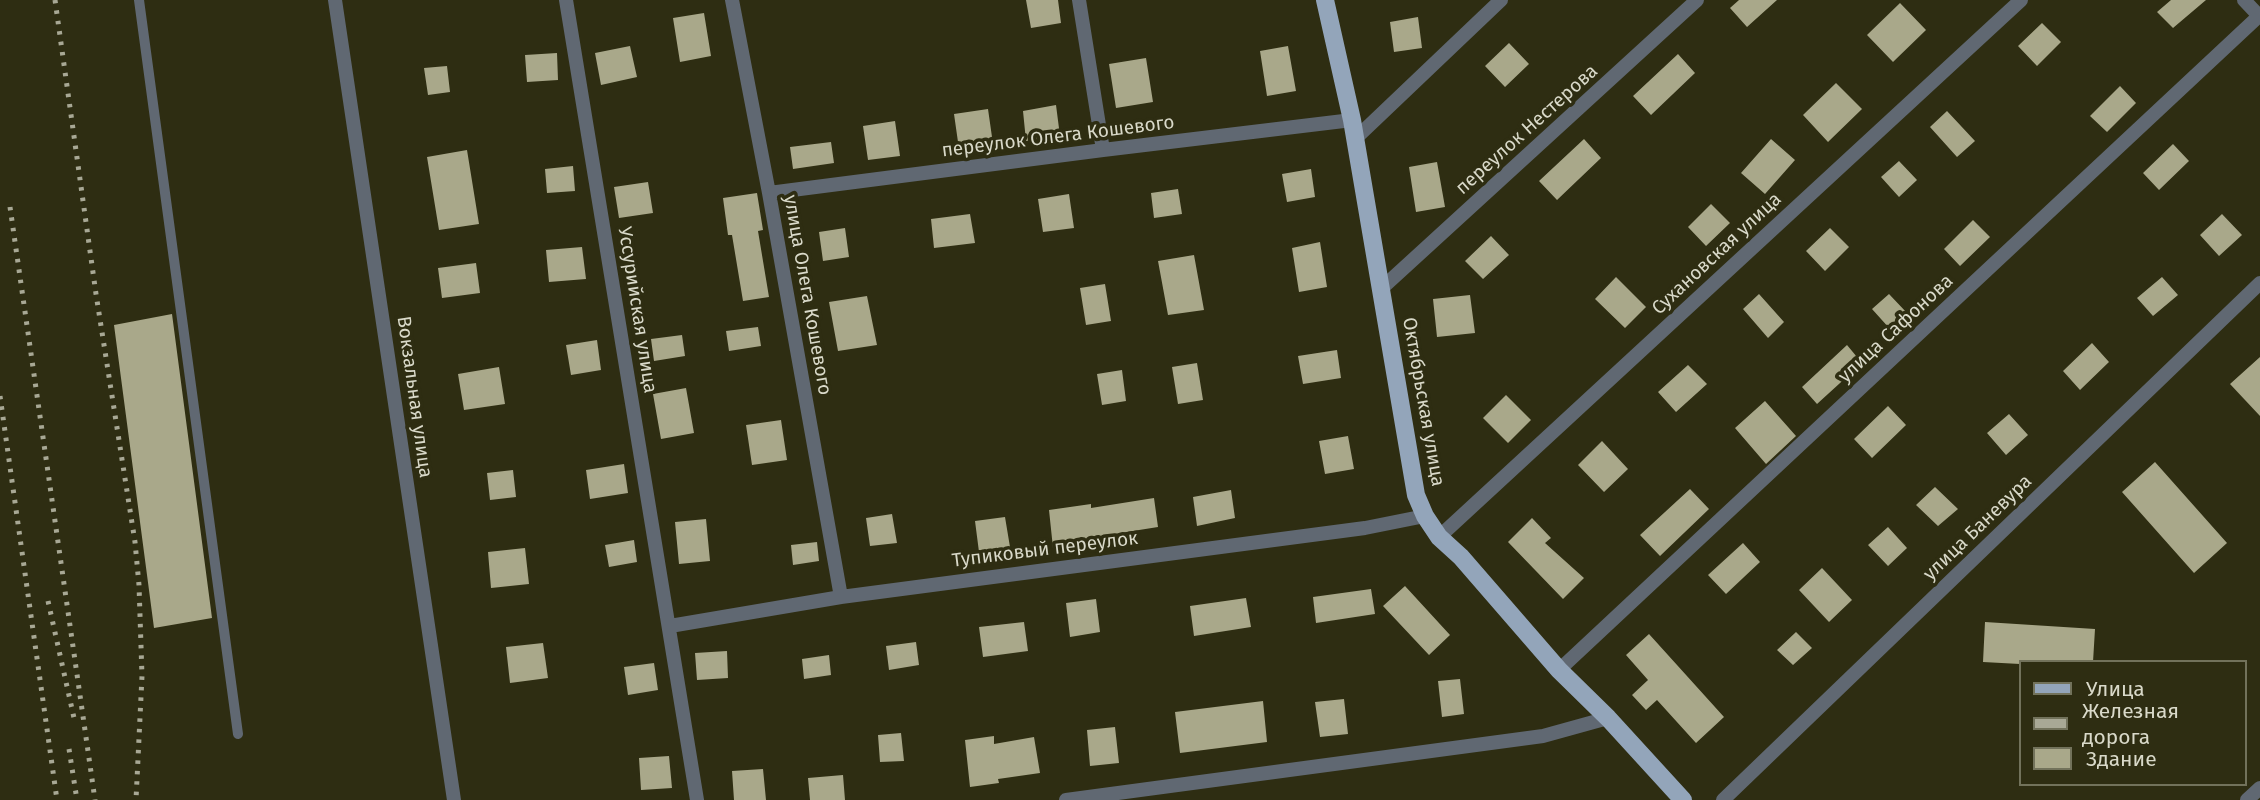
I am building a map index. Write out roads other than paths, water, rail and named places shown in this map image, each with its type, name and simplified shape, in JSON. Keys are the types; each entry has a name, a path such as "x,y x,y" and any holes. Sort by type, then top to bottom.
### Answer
{"main road":[{"name":"Октябрьская улица","path":"1325,0 1352,120 1416,495 1424,516 1439,537 1461,557 1559,670 1608,718 1683,800"}],"street":[{"name":"Вокзальная улица","path":"335,0 454,800"},
{"name":"Уссурийская улица","path":"566,0 670,626 696,800"},
{"name":"улица Олега Кошевого","path":"732,0 841,597"},
{"path":"1079,0 1103,150"},
{"path":"1355,139 1501,0"},
{"name":"переулок Нестерова","path":"1382,288 1697,0"},
{"name":"Сухановская улица","path":"1439,537 2021,0"},
{"path":"2244,0 2260,16"},
{"name":"улица Сафонова","path":"1559,670 2260,16"},
{"name":"переулок Олега Кошевого","path":"769,193 1352,120"},
{"name":"улица Баневура","path":"1723,800 2260,283"},
{"name":"Тупиковый переулок","path":"670,626 841,597 1365,528 1424,516"},
{"path":"1066,800 1543,736 1608,718"},
{"path":"2247,800 2260,788"}],"lane":[{"path":"139,0 238,734"}],"railway":[{"path":"55,0 96,294 135,542 142,676 136,800"},
{"path":"10,207 95,800"},
{"path":"0,396 57,800"},
{"path":"48,601 74,718"},
{"path":"69,749 77,800"}]}
